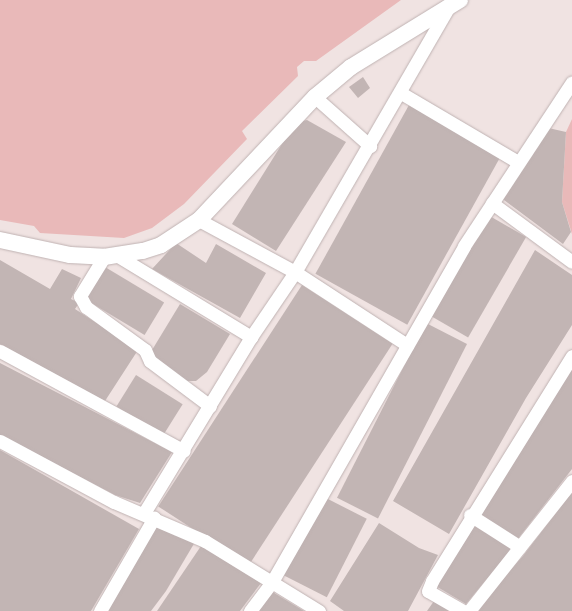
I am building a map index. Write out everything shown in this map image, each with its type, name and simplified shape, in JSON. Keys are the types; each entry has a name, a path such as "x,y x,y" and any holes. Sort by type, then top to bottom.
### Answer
{"street":[{"path":"100,611 149,515 210,406 251,337 295,272 453,2"},
{"path":"0,240 70,255 111,256 161,245 200,220 315,97 351,67 453,2"},
{"path":"250,611 273,580 407,345 492,203 572,82"},
{"path":"401,93 518,162"},
{"path":"315,97 370,146"},
{"path":"492,203 572,262"},
{"path":"200,220 295,272 407,345"},
{"path":"111,256 251,337"},
{"path":"111,256 80,296 86,307 146,350 150,361 210,406"},
{"path":"0,352 184,451"},
{"path":"463,611 428,591 470,515 572,356"},
{"path":"0,441 79,484 205,541 273,580 320,611"},
{"path":"468,611 572,481"},
{"path":"470,515 520,547"}],"shaded area":[{"path":"0,0 401,0 316,61 304,61 297,67 298,76 242,131 247,139 184,204 152,228 124,238 40,233 34,226 0,220"},
{"path":"572,119 572,234 562,202 566,132"}],"building":[{"path":"363,77 370,88 358,98 349,87"},
{"path":"409,105 501,156 407,325 315,274"},
{"path":"307,120 346,142 276,251 232,224 295,123"},
{"path":"544,127 566,132 562,202 571,232 563,244 500,197"},
{"path":"488,215 526,237 468,337 430,315"},
{"path":"176,243 206,263 216,244 266,273 240,318 152,269"},
{"path":"535,250 572,275 572,325 526,398 449,534 393,501"},
{"path":"0,260 50,289 62,269 81,278 71,299 79,303 75,309 138,350 105,401 0,344"},
{"path":"105,267 164,303 145,335 85,300"},
{"path":"302,285 393,344 249,565 158,506"},
{"path":"180,304 230,334 207,372 196,381 186,381 149,355"},
{"path":"426,323 467,344 378,519 337,498"},
{"path":"0,363 172,452 140,503 115,495 0,435"},
{"path":"572,368 572,469 517,540 476,513"},
{"path":"136,375 183,404 163,436 116,406"},
{"path":"0,450 139,529 91,611 0,611"},
{"path":"572,492 572,611 473,611 523,556"},
{"path":"324,497 367,519 327,597 284,575"},
{"path":"157,522 195,542 166,591 151,611 103,611"},
{"path":"472,522 514,546 466,604 434,585"},
{"path":"379,523 419,548 438,555 408,611 344,611 330,601"},
{"path":"201,546 261,583 240,611 157,611"},
{"path":"271,591 304,611 255,611"},
{"path":"434,601 449,611 427,611"}]}
